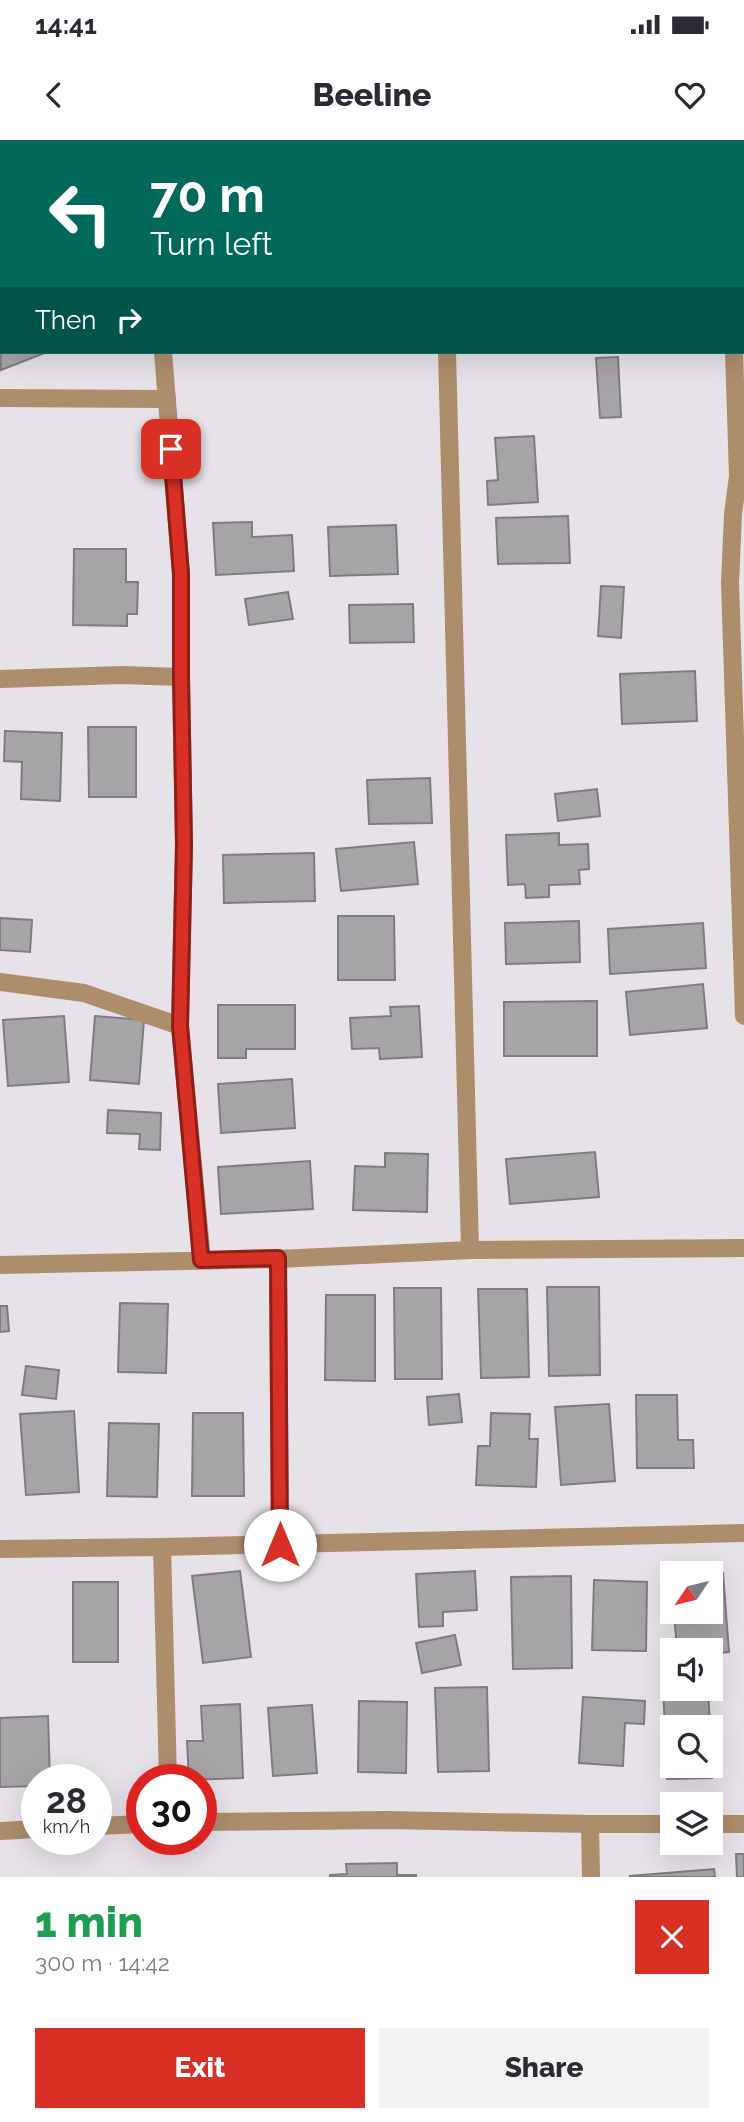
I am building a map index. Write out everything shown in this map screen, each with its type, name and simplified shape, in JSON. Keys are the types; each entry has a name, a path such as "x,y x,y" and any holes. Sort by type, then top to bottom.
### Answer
{"street":[{"path":"163,354 181,574 184,845 180,1026 201,1260"},
{"path":"447,354 470,1250"},
{"path":"734,354 738,476 733,514 730,583 744,1016"},
{"path":"0,398 167,399"},
{"path":"0,679 121,675 181,677"},
{"path":"0,982 85,993 180,1026"},
{"path":"0,1265 470,1250 744,1248"},
{"path":"278,1258 280,1545"},
{"path":"0,1549 744,1533"},
{"path":"162,1547 168,1764"},
{"path":"217,1822 388,1820 660,1824"},
{"path":"590,1824 590,1877"},
{"path":"723,1824 744,1824"},
{"path":"0,1831 21,1830"}],"building":[{"path":"1,354 42,354 1,370"},
{"path":"618,357 621,417 600,418 596,358"},
{"path":"534,436 538,502 488,505 487,481 498,480 495,438"},
{"path":"568,516 570,563 498,564 496,518"},
{"path":"252,522 252,537 292,535 294,571 216,575 213,523"},
{"path":"396,525 398,574 330,576 328,527"},
{"path":"74,549 126,549 126,582 138,582 137,614 127,614 127,626 73,625"},
{"path":"601,586 624,587 621,638 598,636"},
{"path":"288,592 293,619 249,625 245,599"},
{"path":"413,604 414,642 350,643 349,605"},
{"path":"695,671 697,721 622,724 620,674"},
{"path":"88,727 136,727 136,797 89,797"},
{"path":"5,731 62,733 60,801 21,799 22,762 4,761"},
{"path":"430,778 432,823 369,824 367,780"},
{"path":"597,789 600,816 558,821 555,794"},
{"path":"559,833 559,845 588,844 589,869 579,870 580,884 549,885 549,897 526,898 525,884 508,885 506,835"},
{"path":"414,842 418,884 341,891 336,849"},
{"path":"314,853 315,901 224,903 223,855"},
{"path":"338,916 394,916 395,980 338,980"},
{"path":"0,918 32,920 30,952 0,950"},
{"path":"579,921 580,962 506,964 505,923"},
{"path":"703,923 706,968 610,974 608,929"},
{"path":"703,984 707,1028 630,1035 626,992"},
{"path":"597,1001 597,1056 504,1056 504,1002"},
{"path":"218,1005 295,1005 295,1049 246,1049 246,1058 218,1058"},
{"path":"419,1006 422,1057 380,1059 379,1048 352,1049 350,1018 391,1016 390,1007"},
{"path":"64,1016 69,1082 8,1086 3,1020"},
{"path":"95,1016 144,1020 139,1084 90,1080"},
{"path":"292,1079 295,1128 221,1133 218,1084"},
{"path":"108,1110 161,1113 160,1150 139,1149 140,1134 107,1133"},
{"path":"595,1152 599,1197 510,1204 506,1159"},
{"path":"385,1153 428,1154 427,1212 353,1210 355,1166 385,1167"},
{"path":"310,1161 313,1209 221,1214 218,1167"},
{"path":"547,1287 599,1287 600,1375 549,1376"},
{"path":"394,1288 441,1288 442,1379 395,1379"},
{"path":"478,1289 527,1289 529,1377 481,1378"},
{"path":"326,1295 375,1295 375,1381 325,1380"},
{"path":"120,1303 168,1304 166,1373 118,1372"},
{"path":"0,1306 7,1306 9,1331 0,1332"},
{"path":"26,1366 59,1370 56,1399 22,1395"},
{"path":"459,1394 462,1422 429,1425 427,1397"},
{"path":"636,1395 677,1395 678,1440 693,1440 694,1468 637,1468"},
{"path":"609,1404 615,1481 561,1485 555,1407"},
{"path":"74,1411 79,1492 26,1495 20,1414"},
{"path":"193,1413 243,1413 244,1496 192,1496"},
{"path":"491,1413 530,1414 529,1439 538,1439 536,1487 476,1485 478,1446 490,1446"},
{"path":"109,1423 159,1424 157,1497 107,1496"},
{"path":"240,1571 251,1657 203,1663 192,1576"},
{"path":"475,1571 477,1610 443,1612 443,1626 419,1627 416,1574"},
{"path":"723,1573 729,1652 723,1653 723,1638 676,1638 675,1624 723,1624"},
{"path":"571,1576 572,1668 513,1669 511,1577"},
{"path":"594,1580 647,1582 646,1651 592,1650"},
{"path":"73,1582 118,1582 118,1662 73,1662"},
{"path":"455,1635 461,1665 422,1673 416,1643"},
{"path":"487,1687 489,1771 438,1772 435,1688"},
{"path":"583,1697 645,1701 644,1724 625,1723 623,1766 579,1763"},
{"path":"359,1701 407,1702 406,1773 358,1772"},
{"path":"664,1701 709,1701 709,1715 664,1715"},
{"path":"240,1704 243,1778 217,1779 217,1764 188,1764 187,1741 203,1741 201,1706"},
{"path":"312,1705 317,1773 273,1776 268,1708"},
{"path":"48,1716 50,1764 21,1764 21,1786 0,1787 0,1718"},
{"path":"736,1854 744,1854 744,1877 737,1877"},
{"path":"397,1863 397,1875 416,1877 330,1877 347,1874 346,1864"},
{"path":"714,1869 715,1877 630,1877 630,1876"}],"route":[{"path":"171,449 181,574 184,845 180,1026 201,1260 278,1258 280,1545"}]}
